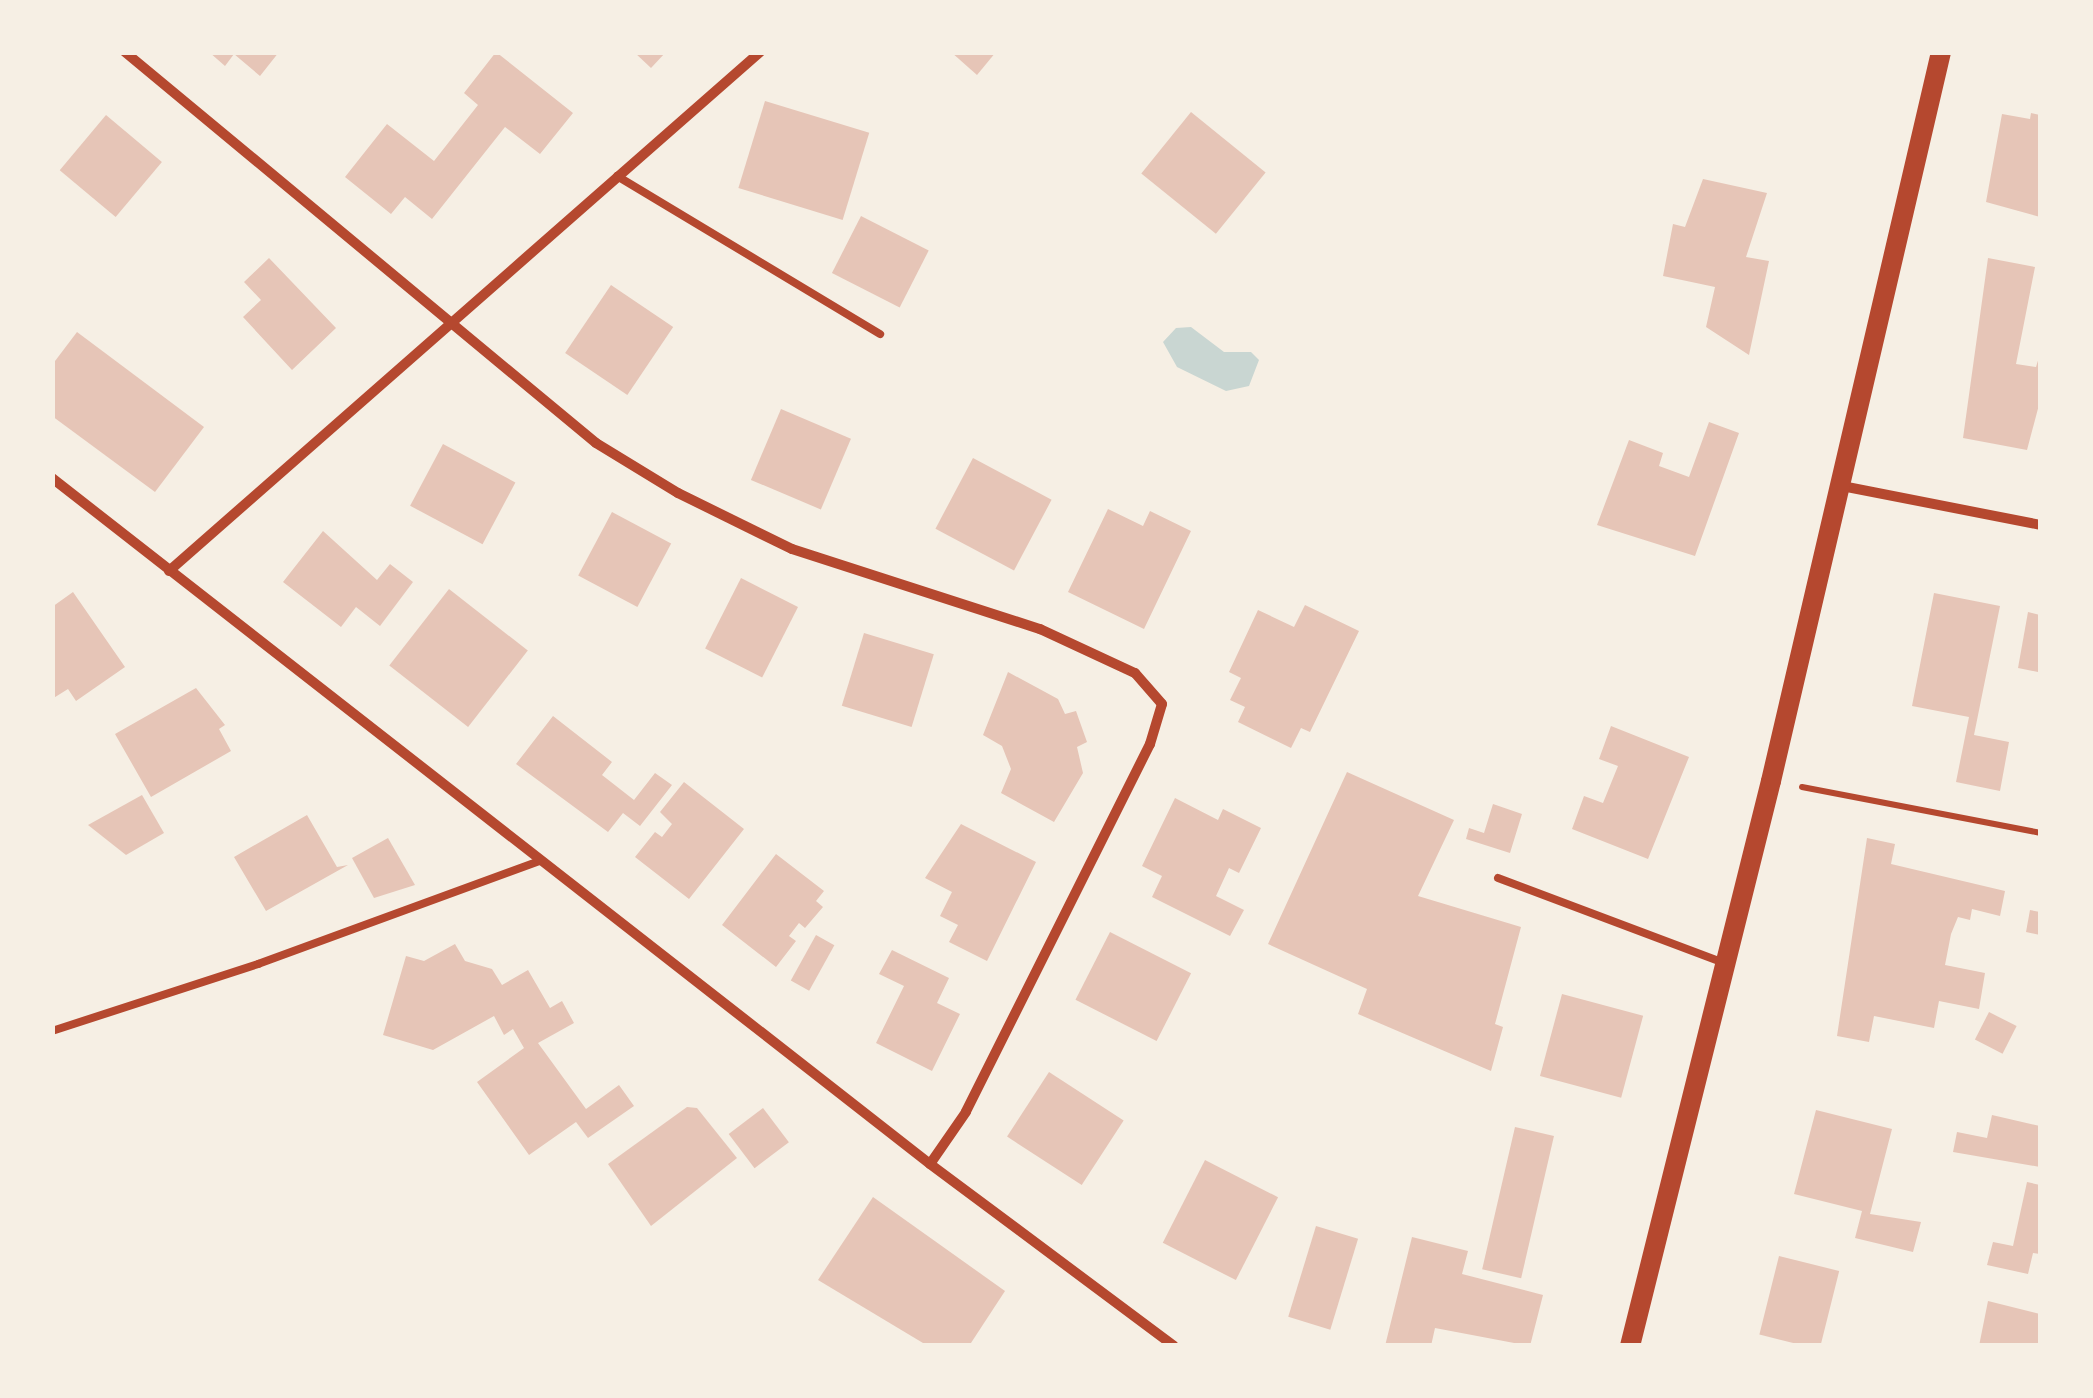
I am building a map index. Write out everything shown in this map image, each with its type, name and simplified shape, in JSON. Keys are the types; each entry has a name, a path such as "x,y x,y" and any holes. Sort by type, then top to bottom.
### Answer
{"main road":[{"path":"1630,1346 1842,486 1941,52"}],"street":[{"path":"125,52 451,327 596,443 678,493 840,568 1040,629 1135,673 1162,704 1150,744 966,1112 930,1164"},
{"path":"169,571 760,52"},
{"path":"52,478 930,1164 1174,1346"},
{"path":"1842,486 2040,525"}],"lane":[{"path":"617,176 880,334"},
{"path":"52,1031 258,964 539,861"},
{"path":"1498,878 1726,963"}],"path":[{"path":"1771,781 2040,834"}],"shaded area":[{"path":"1191,327 1224,352 1251,352 1259,360 1249,386 1226,391 1177,367 1163,342 1176,328"}],"building":[{"path":"209,52 279,52 260,76 234,54 225,66"},
{"path":"496,52 573,113 540,154 505,127 432,219 405,197 391,214 345,177 387,124 434,161 478,105 464,93"},
{"path":"634,52 666,52 651,68"},
{"path":"951,52 996,52 977,75"},
{"path":"765,101 869,133 843,220 738,188"},
{"path":"1191,112 1266,172 1216,234 1141,173"},
{"path":"2031,113 2040,115 2040,217 1986,202 2002,114 2030,119"},
{"path":"106,115 162,162 116,217 60,170"},
{"path":"1703,179 1767,193 1746,257 1769,261 1749,355 1706,327 1715,287 1663,276 1673,224 1685,227"},
{"path":"861,216 929,251 900,308 832,273"},
{"path":"269,258 336,328 292,370 243,317 261,300 244,282"},
{"path":"1988,258 2035,267 2016,364 2036,367 2040,354 2040,401 2027,450 1963,438"},
{"path":"611,285 673,327 627,395 565,353"},
{"path":"77,332 204,427 155,492 52,416 52,365"},
{"path":"781,409 851,439 821,510 751,480"},
{"path":"1709,422 1739,433 1695,556 1597,525 1629,440 1663,453 1659,466 1689,477"},
{"path":"443,444 515,482 483,544 410,506"},
{"path":"973,458 1052,500 1014,570 935,529"},
{"path":"1108,509 1143,526 1150,511 1191,531 1144,629 1068,592"},
{"path":"612,512 671,543 637,607 578,576"},
{"path":"323,531 377,580 390,564 413,582 380,626 356,607 341,627 283,582"},
{"path":"741,578 798,607 762,677 705,648"},
{"path":"449,589 528,651 468,727 389,665"},
{"path":"73,592 125,667 76,701 68,689 52,699 52,607"},
{"path":"1934,593 2000,606 1974,735 2009,742 2000,791 1956,782 1969,717 1912,706"},
{"path":"1305,605 1359,631 1310,732 1301,728 1291,748 1238,722 1245,707 1230,700 1241,678 1229,672 1258,610 1294,627"},
{"path":"2028,612 2040,615 2038,672 2018,668"},
{"path":"864,633 934,654 912,727 842,706"},
{"path":"1008,672 1058,699 1065,714 1076,711 1087,742 1077,747 1083,773 1054,822 1001,793 1011,769 1002,746 983,735"},
{"path":"196,688 225,725 219,729 231,751 151,797 115,734"},
{"path":"553,716 612,762 602,775 634,800 655,773 672,785 640,826 623,813 608,832 516,764"},
{"path":"1611,726 1689,757 1648,859 1572,829 1584,796 1603,803 1618,766 1599,759"},
{"path":"1347,772 1454,820 1418,896 1521,927 1495,1024 1503,1027 1491,1071 1358,1014 1367,989 1268,944"},
{"path":"684,782 744,829 689,899 635,857 655,832 662,837 672,824 660,812"},
{"path":"142,795 164,833 126,855 88,825"},
{"path":"1175,798 1218,820 1223,809 1261,828 1239,873 1229,868 1216,896 1244,910 1230,936 1152,897 1162,876 1142,866"},
{"path":"1493,804 1522,814 1510,853 1466,839 1469,828 1484,833"},
{"path":"307,815 337,867 348,865 266,911 234,857"},
{"path":"961,824 1036,862 987,961 949,942 958,925 940,916 952,892 925,878"},
{"path":"388,838 415,885 374,898 352,858"},
{"path":"1867,838 1895,844 1891,864 2005,891 2000,916 1972,909 1970,920 1958,917 1951,934 1945,965 1985,973 1979,1009 1939,1001 1934,1028 1874,1016 1869,1042 1837,1036"},
{"path":"776,854 824,891 816,901 823,907 805,928 799,923 789,936 796,941 776,967 722,925"},
{"path":"2030,910 2040,912 2040,935 2026,932"},
{"path":"1110,932 1191,973 1157,1041 1075,1000"},
{"path":"816,935 834,945 809,991 791,980"},
{"path":"455,944 465,961 492,969 502,985 528,970 550,1008 562,1001 574,1023 538,1043 586,1109 619,1085 634,1106 588,1138 576,1122 529,1155 477,1082 524,1048 513,1029 504,1035 494,1016 433,1050 383,1035 406,956 424,961"},
{"path":"892,950 949,978 937,1003 960,1014 932,1071 876,1043 904,986 879,974"},
{"path":"1562,994 1643,1016 1621,1098 1540,1076"},
{"path":"1989,1012 2017,1026 2003,1054 1975,1040"},
{"path":"1049,1072 1124,1120 1082,1185 1007,1137"},
{"path":"687,1107 697,1108 737,1158 651,1226 608,1164"},
{"path":"763,1108 789,1142 755,1168 729,1134"},
{"path":"1816,1110 1892,1129 1870,1214 1921,1222 1913,1252 1855,1238 1862,1211 1794,1194"},
{"path":"1992,1115 2040,1126 2040,1167 1953,1152 1957,1132 1987,1138"},
{"path":"1515,1127 1554,1136 1521,1278 1482,1269"},
{"path":"1205,1160 1278,1197 1236,1280 1163,1243"},
{"path":"2027,1182 2040,1185 2040,1254 2033,1253 2028,1274 1987,1265 1993,1242 2013,1246"},
{"path":"873,1197 1005,1291 969,1346 928,1346 818,1280"},
{"path":"1316,1226 1358,1239 1330,1330 1288,1317"},
{"path":"1412,1237 1468,1251 1462,1274 1543,1295 1530,1346 1435,1328 1431,1346 1385,1346"},
{"path":"1779,1256 1839,1271 1820,1346 1759,1335"},
{"path":"1988,1301 2040,1314 2040,1346 1979,1346"}]}
